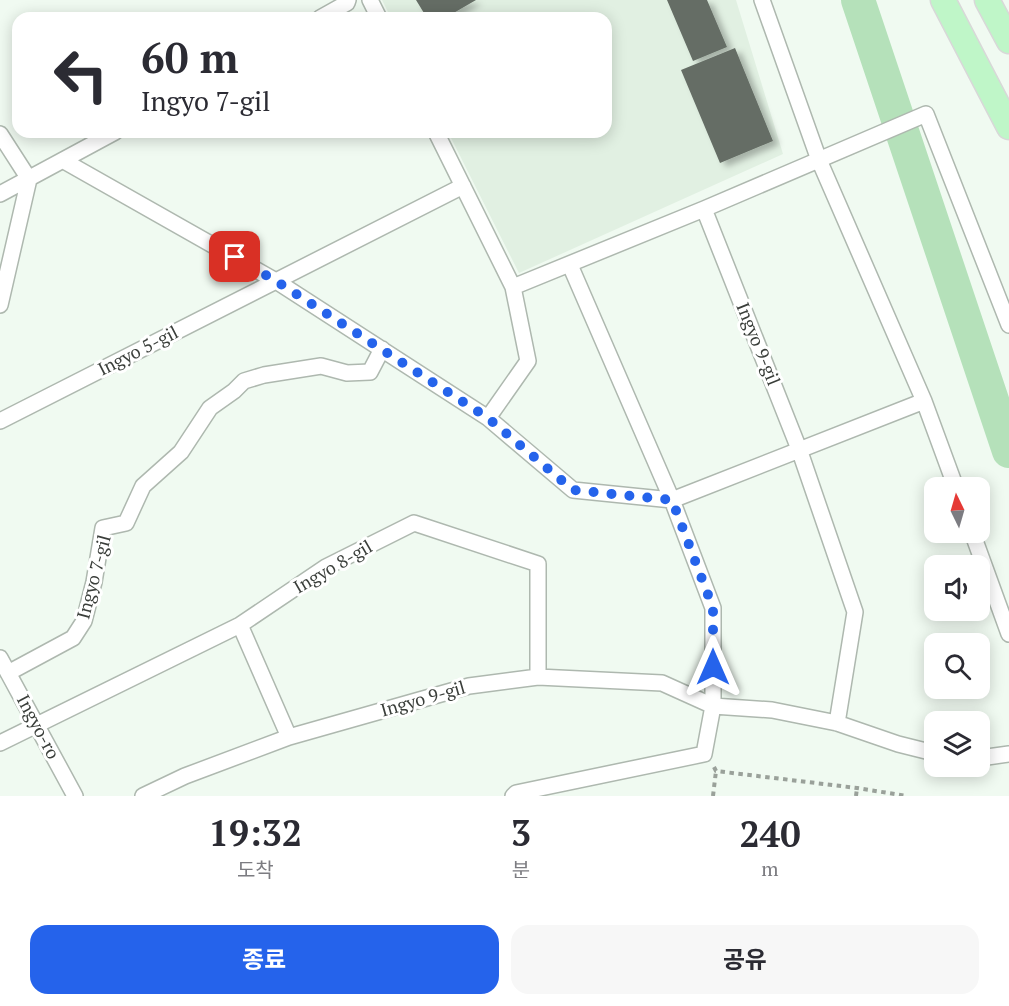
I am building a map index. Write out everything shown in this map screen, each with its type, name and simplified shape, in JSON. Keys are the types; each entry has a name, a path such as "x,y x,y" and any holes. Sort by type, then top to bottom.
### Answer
{"main road":[{"path":"943,0 1009,127"},
{"path":"987,0 1009,41"}],"street":[{"path":"331,12 347,3 348,0"},
{"path":"762,0 819,160 924,401 952,477"},
{"path":"513,287 704,209 926,114 1009,325"},
{"path":"0,134 29,178 0,305"},
{"path":"0,194 104,138"},
{"path":"439,138 513,287 528,361 488,418"},
{"path":"64,161 276,281 382,349 488,418 573,490 672,500 924,401"},
{"name":"Ingyo 5-gil","path":"0,421 463,186"},
{"name":"Ingyo 9-gil","path":"704,209 799,450 855,612 837,723"},
{"path":"513,796 516,793 704,754 713,706 713,608 672,500 570,265"},
{"name":"Ingyo 7-gil","path":"8,673 73,638 84,621 94,582 103,528 126,523 143,486 181,452 210,408 244,381 264,375 321,366 347,373 369,372 382,349"},
{"name":"Ingyo 8-gil","path":"0,743 240,626 326,567 414,523 538,564 538,677"},
{"path":"977,543 1004,605 1009,634"},
{"path":"240,626 289,737"},
{"name":"Ingyo-ro","path":"0,658 75,796"},
{"name":"Ingyo 9-gil","path":"143,796 185,776 289,737 469,686 538,677 662,683 713,706 772,710 837,723 924,750"},
{"path":"990,757 1009,754"}],"path":[{"path":"704,754 716,771 713,796"},
{"path":"716,771 907,796"},
{"path":"855,796 857,788"}],"shaded area":[{"path":"382,0 736,0 783,154 519,273 451,138 612,138 612,12 388,12"}],"building":[{"path":"416,0 476,0 455,12 423,12"},
{"path":"667,0 707,0 727,47 693,61"},
{"path":"735,48 773,141 720,163 681,70"}],"waterway":[{"path":"858,0 1009,451"}],"route":[{"path":"235,257 488,418 573,490 672,500 713,608 713,667"}]}
